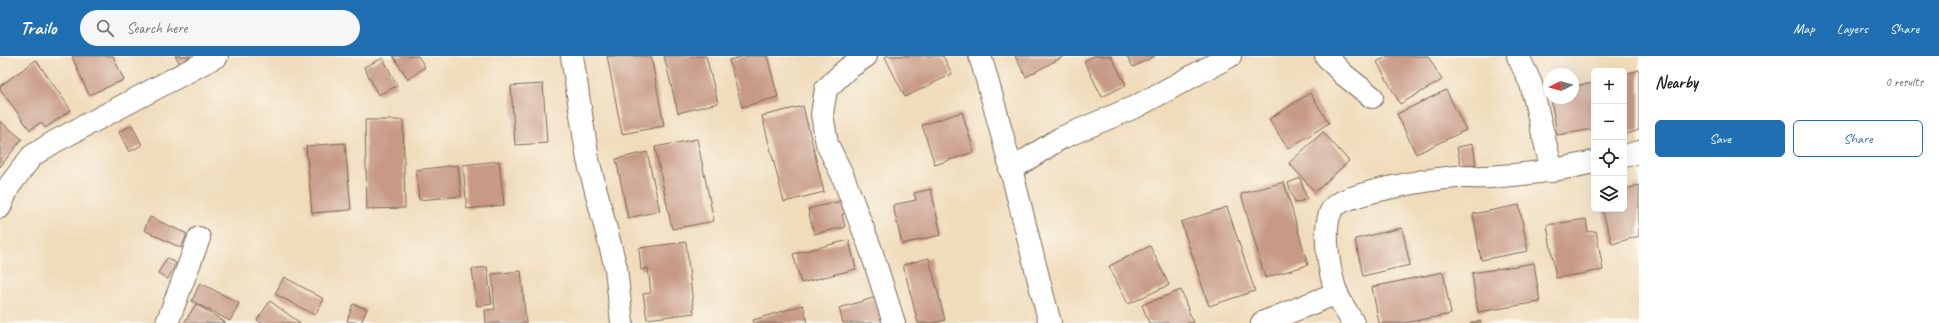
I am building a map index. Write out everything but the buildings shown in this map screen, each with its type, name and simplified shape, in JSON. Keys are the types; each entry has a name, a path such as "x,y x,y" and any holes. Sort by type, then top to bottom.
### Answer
{"street":[{"path":"0,207 9,186 32,156 54,142 217,56"},
{"path":"572,56 588,160 616,268 622,323"},
{"path":"866,56 847,69 826,89 822,114 827,144 842,174 871,250 894,323"},
{"path":"980,56 1050,323"},
{"path":"1010,170 1062,138 1137,106 1230,56"},
{"path":"1326,56 1343,74 1372,97"},
{"path":"1518,56 1531,84 1552,171"},
{"path":"1627,155 1639,152"},
{"path":"1353,323 1337,293 1326,245 1327,224 1335,207 1357,196 1398,186 1454,178 1500,176 1552,171 1591,163"},
{"path":"166,323 199,238"},
{"path":"1262,323 1337,293"}]}
